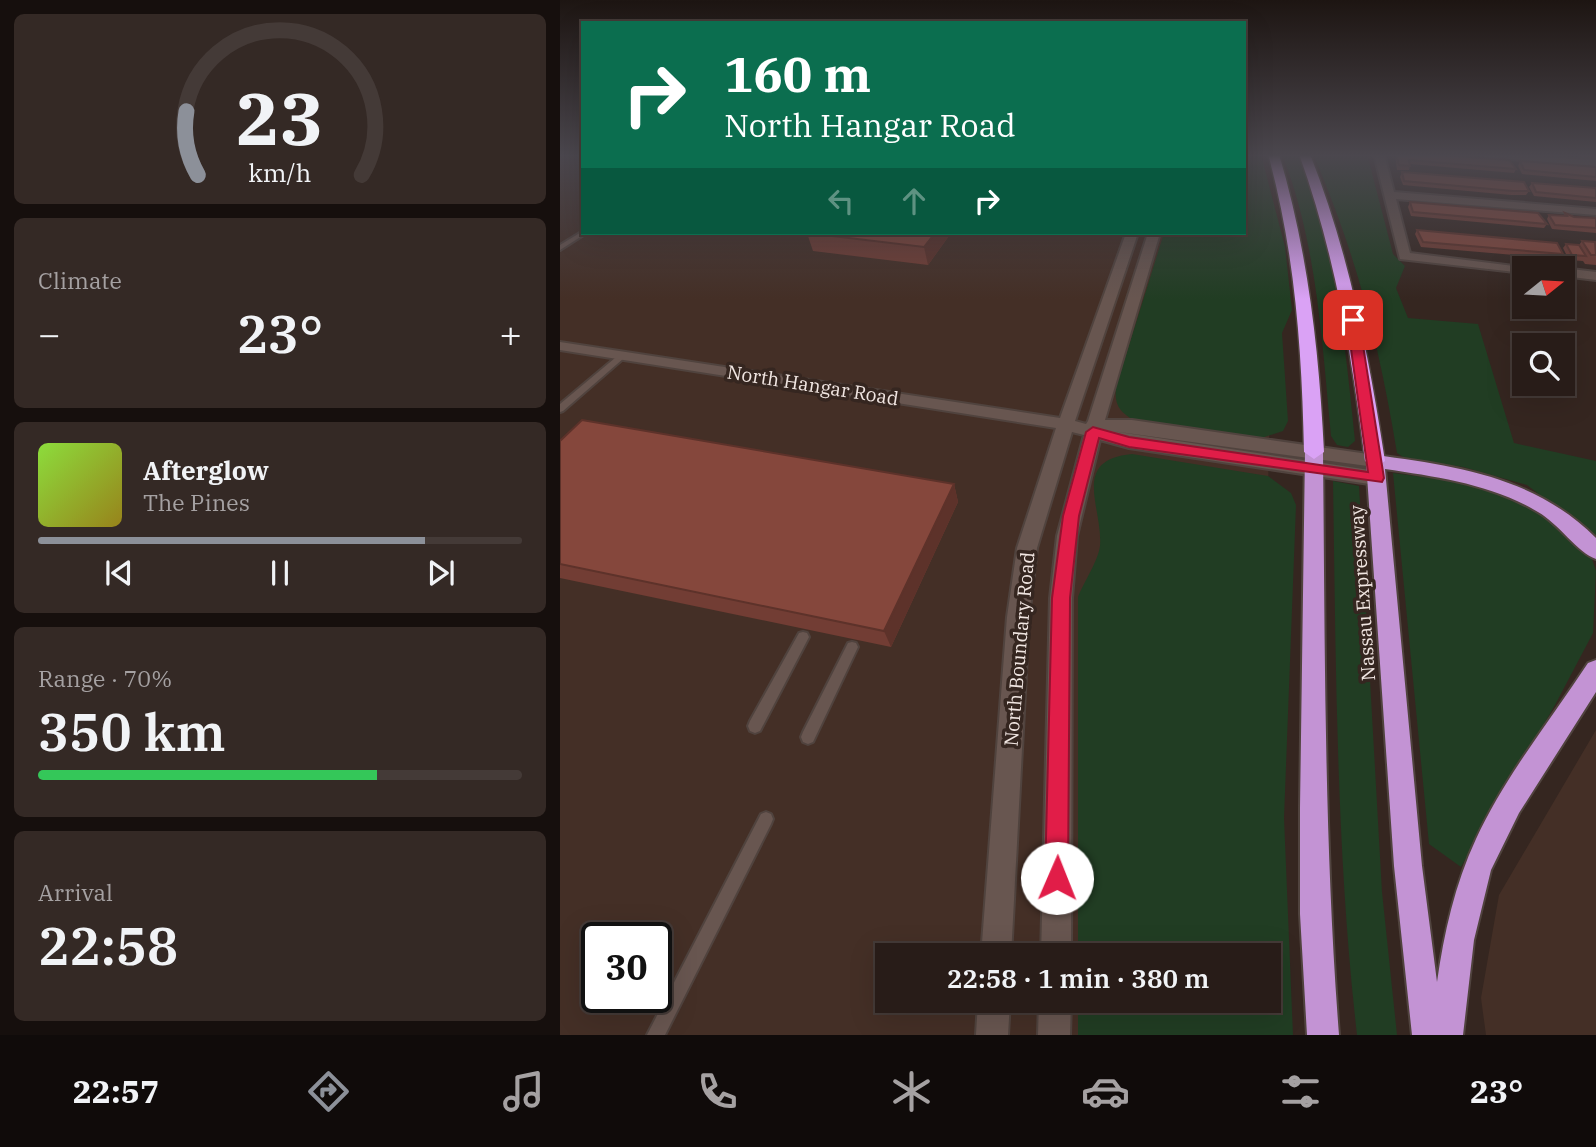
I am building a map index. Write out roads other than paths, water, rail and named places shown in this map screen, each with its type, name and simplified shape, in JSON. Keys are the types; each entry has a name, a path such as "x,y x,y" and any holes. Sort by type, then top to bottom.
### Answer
{"highway":[{"path":"1286,202 1301,284 1311,373 1315,461 1314,859 1323,1035"},
{"name":"Nassau Expressway","path":"1323,202 1347,293 1376,470 1408,866 1428,1035"},
{"path":"1376,470 1473,476 1513,489 1565,520 1596,551"},
{"path":"1447,1035 1464,917 1486,848 1521,787 1596,671"}],"street":[{"path":"1391,202 1404,256 1512,267"},
{"path":"1478,202 1596,212"},
{"name":"North Boundary Road","path":"997,943 1023,576 1034,520 1131,235"},
{"name":"North Boundary Road","path":"1056,943 1061,598 1071,516 1094,428 1153,235"},
{"path":"1575,273 1596,276"},
{"name":"North Hangar Road","path":"560,346 1094,428 1129,442 1376,470"},
{"path":"992,1035 993,1013"},
{"path":"1054,1035 1055,1013"}],"lane":[{"path":"560,248 581,234"},
{"path":"560,410 621,356"},
{"path":"755,726 803,637"},
{"path":"808,737 852,647"},
{"path":"656,1035 766,819"}]}
